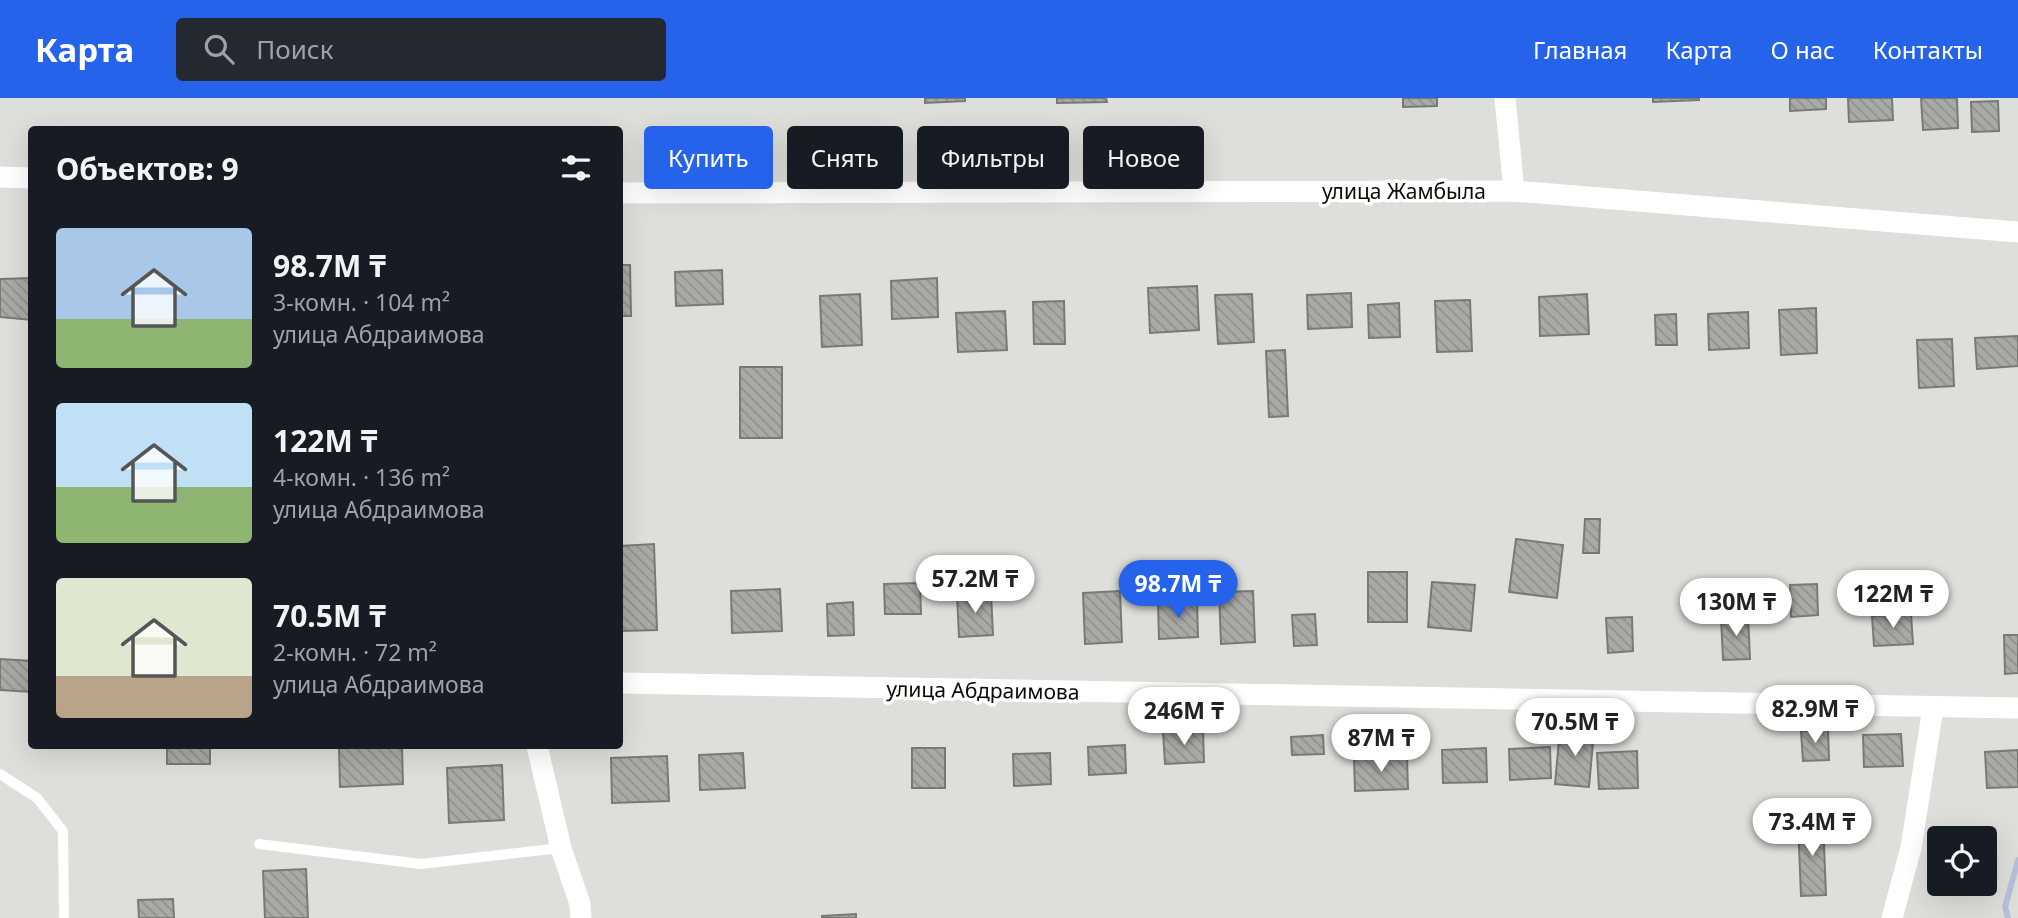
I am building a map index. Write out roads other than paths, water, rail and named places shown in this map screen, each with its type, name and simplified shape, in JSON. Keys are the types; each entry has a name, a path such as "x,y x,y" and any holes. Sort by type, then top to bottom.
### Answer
{"street":[{"path":"1505,98 1514,191"},
{"path":"0,177 28,178"},
{"name":"улица Жамбыла","path":"623,193 1514,191 2018,232"},
{"name":"улица Абдраимова","path":"623,683 2018,708"},
{"path":"1892,918 1911,848 1933,708"},
{"path":"538,749 561,848 580,904 581,918"}],"lane":[{"path":"0,774 37,798 63,831 64,918"},
{"path":"259,844 421,864 561,848"}],"waterway":[{"path":"2008,918 2005,907 2018,860"}]}
